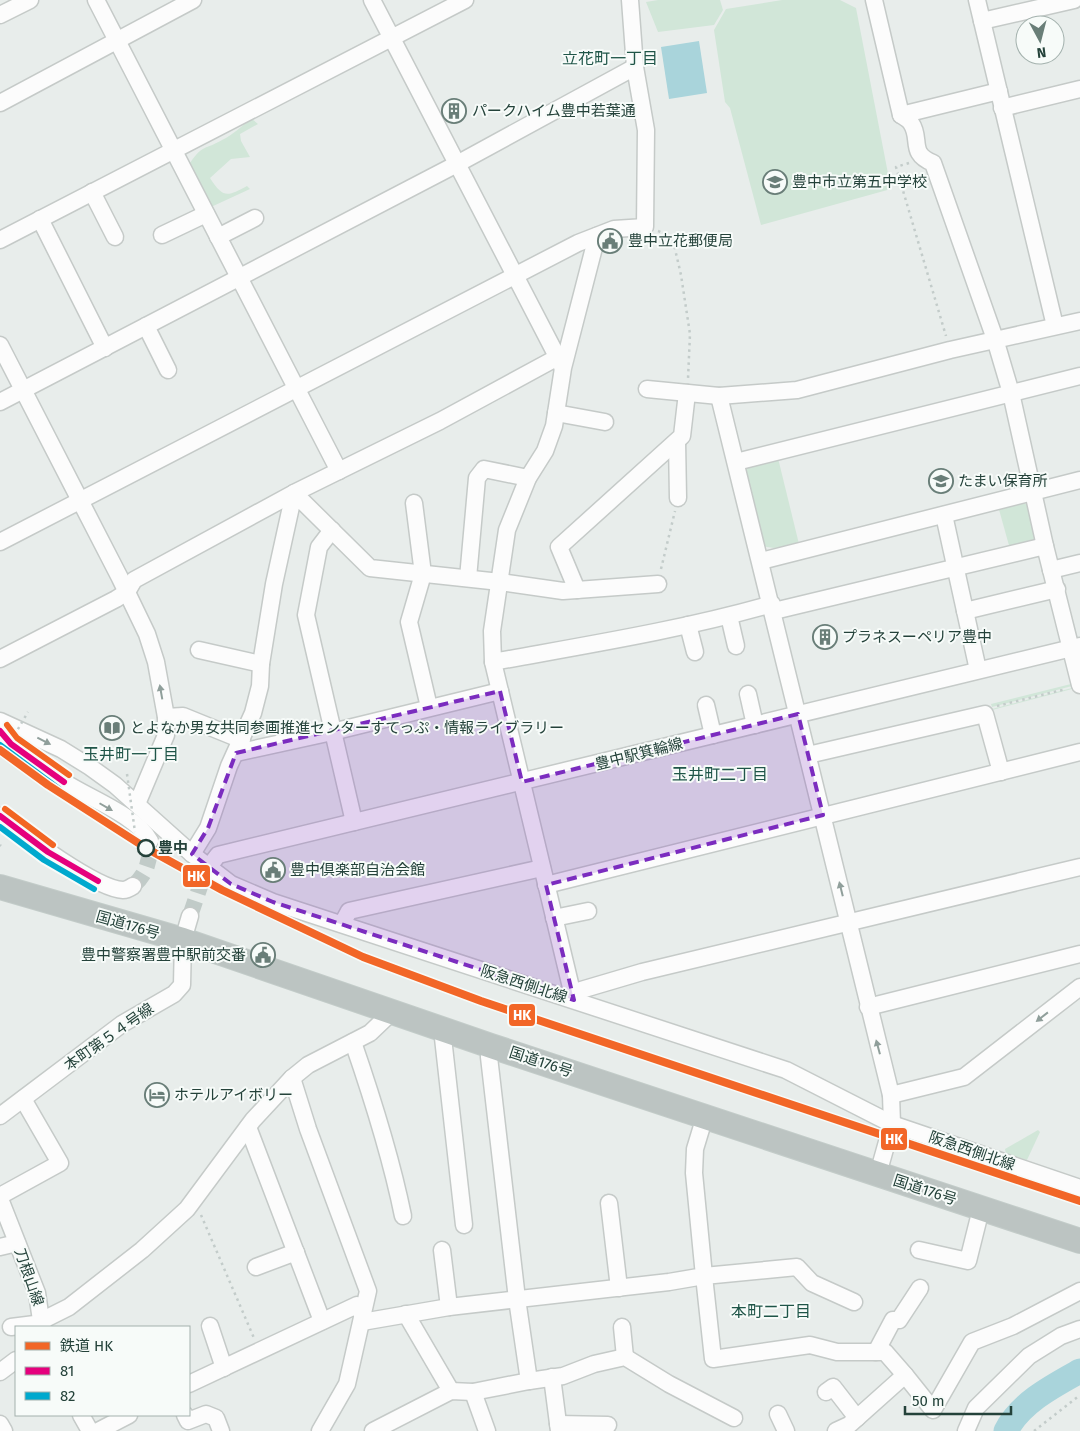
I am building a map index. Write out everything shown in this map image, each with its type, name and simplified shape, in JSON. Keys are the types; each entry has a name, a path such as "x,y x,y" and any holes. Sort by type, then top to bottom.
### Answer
{"highway":[{"name":"国道176号","path":"0,888 183,940 491,1046 1080,1241"}],"street":[{"path":"0,15 30,0"},
{"path":"96,0 339,471"},
{"path":"372,0 560,363"},
{"path":"0,240 465,0"},
{"path":"0,542 578,243 614,229 645,227 646,130 635,67 630,0"},
{"path":"874,0 901,115 911,123 919,154 923,159 933,162 995,339 1011,393 1051,570 1076,647 1076,686"},
{"path":"977,0 1055,326"},
{"path":"982,21 1074,0"},
{"path":"0,103 117,41 185,2"},
{"path":"0,402 457,164 635,67"},
{"path":"1002,108 1080,89"},
{"path":"901,115 998,91"},
{"path":"92,192 115,237"},
{"path":"162,235 206,214"},
{"path":"218,237 255,218"},
{"path":"40,219 105,348"},
{"path":"574,1000 492,662 492,631 507,530 528,478 545,451 556,413 560,363 597,236"},
{"path":"647,389 719,396 797,390 995,339 1080,321"},
{"path":"146,326 168,370"},
{"path":"0,345 127,592 147,634 156,662 166,717 166,734 137,804"},
{"path":"0,659 127,592 134,580 294,492 560,363"},
{"path":"736,462 1080,376"},
{"path":"577,590 559,548 682,436 687,393"},
{"path":"719,396 773,608 868,1007 891,1095 892,1124 878,1174"},
{"path":"556,413 605,422"},
{"path":"677,440 678,498"},
{"path":"468,578 477,478 484,469 528,478"},
{"path":"761,561 1080,480"},
{"path":"294,492 370,568 468,578 563,591 658,584"},
{"path":"192,854 208,828 229,766 253,713 260,686 261,664 274,584 294,492"},
{"path":"414,503 423,574 409,622 428,708"},
{"path":"944,515 978,670"},
{"path":"332,530 319,547 306,615 354,822"},
{"path":"492,662 773,608 956,568 1045,546"},
{"path":"1051,570 1080,563"},
{"path":"965,611 1057,589"},
{"path":"729,616 736,646"},
{"path":"688,625 695,652"},
{"name":"豊中駅箕輪線","path":"206,870 218,855 1076,647"},
{"path":"199,650 261,664"},
{"path":"166,717 183,716 239,747 332,732 500,691"},
{"path":"748,694 755,725"},
{"path":"706,705 713,735"},
{"path":"808,755 985,714 1001,772"},
{"name":"阪急西側北線","path":"0,721 61,749 115,785 192,854 206,870 231,884 273,902 786,1070 892,1124 1080,1188"},
{"path":"0,731 10,744 64,782 126,818 146,833 150,841"},
{"path":"546,885 1080,752"},
{"path":"0,816 48,852 98,881 120,890 133,886"},
{"path":"574,1000 581,990 642,972 1080,867"},
{"path":"342,924 349,911 542,868"},
{"path":"554,918 588,911"},
{"path":"183,940 190,916"},
{"name":"本町第５４号線","path":"2,1109 22,1099 122,1024 174,994 182,985 183,940"},
{"path":"868,1007 1080,954"},
{"path":"891,1095 964,1078 1080,987"},
{"path":"22,1326 43,1324 69,1307 142,1250 187,1209 248,1127 292,1078 308,1065 370,1033 392,1012"},
{"path":"442,1029 464,1225"},
{"path":"353,1042 372,1095 404,1216"},
{"path":"491,1046 489,1057 517,1299 529,1381"},
{"path":"292,1078 308,1129 368,1291 347,1384 320,1431"},
{"path":"0,1197 60,1162 22,1099"},
{"path":"705,1116 695,1149 694,1173 713,1359 810,1345 837,1352 886,1352 933,1410 972,1342 1013,1326 1080,1291"},
{"path":"248,1127 322,1321"},
{"name":"刀根山線","path":"0,1197 37,1293 43,1324"},
{"path":"609,1203 618,1288"},
{"path":"919,1250 968,1261 981,1209"},
{"path":"0,1247 17,1243"},
{"path":"442,1250 449,1307"},
{"path":"256,1267 296,1252"},
{"path":"363,1319 704,1276 797,1267 812,1283 854,1302"},
{"path":"876,1352 893,1320 899,1320 920,1288"},
{"path":"190,1384 357,1305 363,1319"},
{"path":"406,1314 451,1391"},
{"path":"210,1326 224,1368"},
{"path":"11,1327 15,1327"},
{"path":"622,1327 625,1357"},
{"path":"966,1431 976,1408 1029,1356 1062,1336 1080,1329"},
{"path":"373,1431 451,1391 473,1392 552,1378 625,1357 669,1384 734,1418"},
{"path":"0,1372 15,1361"},
{"path":"836,1431 849,1425 905,1375"},
{"path":"552,1378 558,1427 608,1425"},
{"path":"826,1392 833,1387 857,1418"},
{"path":"473,1392 487,1431"},
{"path":"186,1416 188,1421 206,1414 216,1418 222,1431"},
{"path":"778,1414 786,1431"},
{"path":"86,1427 125,1416"},
{"path":"0,1424 4,1431"}],"path":[{"path":"923,159 896,167 950,350"},
{"path":"645,227 672,236 681,275 690,334 687,393"},
{"path":"658,584 678,498"},
{"path":"985,714 992,708 1076,686"},
{"path":"8,746 28,712"},
{"path":"128,774 135,832"},
{"path":"194,1200 228,1274 259,1352"},
{"path":"1034,1431 1080,1395"}],"highlighted area":[{"path":"500,691 522,782 798,714 823,815 546,885 574,1000 273,902 231,884 192,854 208,828 236,753"}],"green space":[{"path":"658,0 720,0 723,10 714,25 658,32 646,2"},
{"path":"782,0 840,0 856,8 891,189 761,225 730,108 725,102 714,30 726,9"},
{"path":"252,119 258,124 240,134 241,141 250,157 231,159 210,178 218,189 226,194 247,186 250,189 211,207 190,163 201,150 226,138"},
{"path":"777,454 799,544 774,548 760,546 743,462"},
{"path":"1020,501 1028,505 1036,538 1034,542 1010,549 998,506"},
{"path":"1071,684 1072,686 992,707 991,704"},
{"path":"1072,689 992,710 992,709"},
{"path":"1038,1130 1040,1132 1027,1160 1006,1154 1005,1149"}],"water":[{"path":"699,41 707,93 669,99 661,47"}],"waterway":[{"path":"1006,1431 1012,1421 1028,1404 1048,1389 1080,1371"}],"tunnel":[{"path":"133,886 145,871 150,841"},
{"path":"190,916 205,872"}],"rail line":[{"name":"HK","path":"0,750 48,785 146,848 222,890 363,957 481,1001 1080,1201"}],"transit line":[{"path":"7,725 17,738 69,775"},
{"name":"81","path":"0,731 11,744 64,782"},
{"name":"82","path":"0,745 59,789"},
{"path":"5,809 53,845"},
{"name":"81","path":"0,816 48,852 98,881"},
{"name":"82","path":"0,827 44,860 94,889"}],"place":[{"name":"パークハイム豊中若葉通","path":"454,111"},
{"name":"豊中市立第五中学校","path":"775,182"},
{"name":"豊中立花郵便局","path":"610,241"},
{"name":"たまい保育所","path":"941,481"},
{"name":"プラネスーペリア豊中","path":"825,637"},
{"name":"とよなか男女共同参画推進センターすてっぷ・情報ライブラリー","path":"112,728"},
{"name":"豊中","path":"146,848"},
{"name":"豊中倶楽部自治会館","path":"273,870"},
{"name":"豊中警察署豊中駅前交番","path":"263,955"},
{"name":"ホテルアイボリー","path":"157,1095"}],"district":[{"name":"立花町一丁目","path":"610,58"},
{"name":"玉井町一丁目","path":"131,754"},
{"name":"玉井町二丁目","path":"720,774"},
{"name":"本町二丁目","path":"771,1311"}]}
